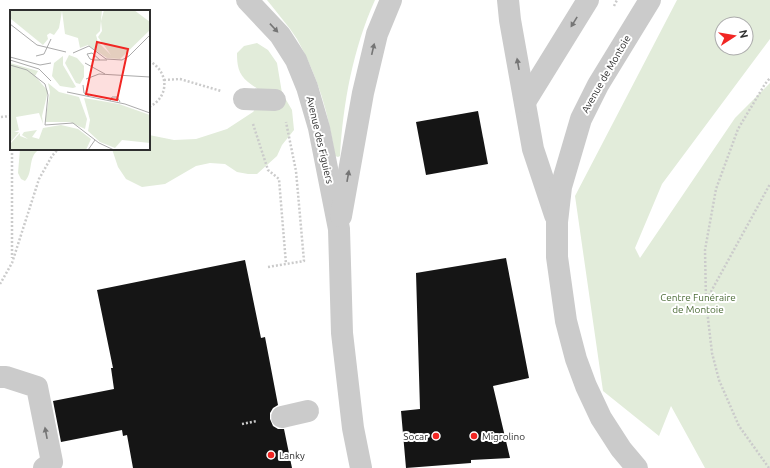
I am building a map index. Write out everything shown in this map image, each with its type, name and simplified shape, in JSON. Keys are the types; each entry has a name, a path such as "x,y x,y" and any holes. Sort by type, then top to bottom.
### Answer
{"street":[{"name":"Avenue des Figuiers","path":"246,0 280,35 296,60 307,87 319,128 339,229 342,333 349,392 361,468"},
{"name":"Avenue des Figuiers","path":"339,229 362,93 377,34 390,0"},
{"path":"508,0 510,20 533,149 557,222"},
{"path":"525,102 588,0"},
{"name":"Avenue de Montoie","path":"637,468 621,449 601,418 586,386 576,359 566,321 557,257 557,222 561,187 581,119 598,85 650,0"},
{"path":"244,98 280,109"},
{"path":"0,377 6,377 37,387 52,462 44,468"},
{"path":"282,417 308,411"}],"path":[{"path":"150,62 160,69 164,80 164,88 160,99 150,106"},
{"path":"769,468 739,426 720,380 712,353 706,300 705,250 716,189 738,129 770,78"},
{"path":"164,80 180,79 244,98 268,170 279,179 286,264"},
{"path":"268,267 304,262 296,171 280,109"},
{"path":"1,117 10,116"},
{"path":"12,150 12,263"},
{"path":"0,284 12,263 39,179 57,150"},
{"path":"706,300 770,184"}],"green space":[{"path":"267,0 375,0 367,19 350,76 341,136 340,156 338,157 335,156 322,96 311,67 297,39"},
{"name":"Centre Funéraire de Montoie","path":"677,0 770,0 770,39 662,184 635,248 640,258 735,118 770,83 770,468 705,468 671,406 659,436 603,391 575,196"},
{"path":"257,43 268,50 277,63 282,93 292,110 294,130 282,145 277,156 257,174 237,172 225,164 210,163 196,166 165,184 142,187 126,179 118,167 112,150 150,150 150,135 174,140 196,139 227,129 253,112 259,105 260,92 242,76 240,72 237,53 244,46"},
{"path":"20,150 39,150 33,156 28,177 25,181 21,179 18,173"}],"building":[{"path":"478,111 488,164 426,175 416,122"},
{"path":"506,258 529,378 493,386 510,458 471,460 471,463 406,468 401,411 420,409 416,273"},
{"path":"245,260 261,338 265,337 278,405 273,408 270,413 270,419 273,426 278,429 284,429 292,468 133,468 127,435 123,436 122,430 61,442 53,401 114,389 111,368 113,368 97,290"}],"place":[{"name":"Socar","path":"436,436"},
{"name":"Migrolino","path":"474,436"},
{"name":"Lanky","path":"271,455"}]}
